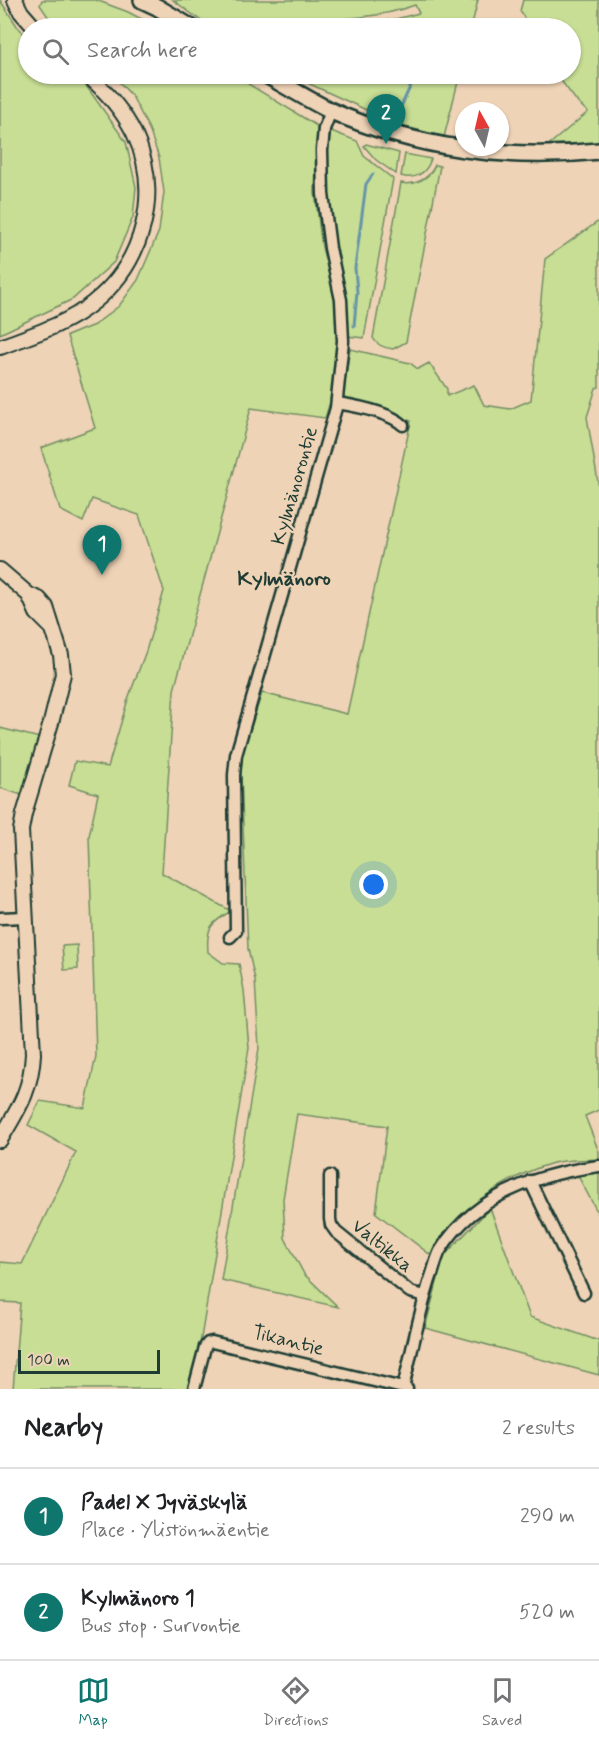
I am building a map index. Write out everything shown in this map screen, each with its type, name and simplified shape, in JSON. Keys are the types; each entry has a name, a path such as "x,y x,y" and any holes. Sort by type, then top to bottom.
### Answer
{"main road":[{"path":"142,0 175,18"},
{"path":"283,84 331,111 402,137 450,147 519,155 599,151"}],"street":[{"path":"16,0 26,18"},
{"path":"0,347 61,323 94,302 123,272 138,247 146,217 147,191 141,153 135,135 123,114 113,99 97,84"},
{"name":"Kylmänorontie","path":"230,937 236,931 234,776 236,756 337,403 343,341 341,300 330,248 323,194 322,150 324,129 331,111"},
{"path":"337,403 368,408 398,420 403,425"},
{"path":"0,570 29,595 37,613 52,628 61,655 62,680 21,830 33,1054 32,1076 25,1096 0,1140"},
{"path":"0,918 26,917"},
{"path":"405,1388 425,1296 439,1253 463,1221 492,1200 530,1181 567,1170 599,1166"},
{"name":"Valtikka","path":"330,1176 330,1219 336,1232 410,1292 425,1296"},
{"path":"530,1181 584,1293"},
{"name":"Tikantie","path":"194,1389 205,1347 212,1342 405,1388"}],"green space":[{"path":"0,0 18,27 18,84 83,84 87,87 126,142 136,187 133,217 114,262 73,299 0,334"},
{"path":"42,0 96,0 140,18 49,18 40,5"},
{"path":"173,0 478,0 474,18 400,18 419,13 415,5 380,14 348,18 197,18"},
{"path":"523,0 599,0 599,144 545,148 588,112 564,84 581,84 581,18 524,18 520,11"},
{"path":"121,84 248,84 317,126 315,193 322,247 335,300 337,341 330,402 325,418 251,408 174,690 162,873 231,911 211,927 208,952 223,963 239,964 244,990 249,1048 200,1344 188,1389 13,1389 20,1303 0,1302 0,1262 22,1264 76,1152 28,1125 40,1101 85,1108 96,1056 89,836 98,794 69,785 75,761 108,767 164,591 139,515 92,499 83,522 60,510 41,448 95,428 67,336 94,325 119,306 138,280 159,231 164,192 159,158 149,129 132,96"},
{"path":"310,84 457,84 444,137 399,125"},
{"path":"331,131 357,141 364,156 393,179 364,338 347,336 339,287 328,206 328,155"},
{"path":"366,144 399,153 396,174 376,160 364,146"},
{"path":"405,154 431,159 426,169 419,175 406,177 401,176"},
{"path":"435,165 440,166 406,342 393,349 387,348 379,345 373,338 401,183 421,180"},
{"path":"599,221 599,387 596,388 587,417 599,488 599,1110 585,1116 599,1152 599,1159 553,1163 517,1177 499,1187 467,1210 453,1224 432,1256 376,1213 387,1126 297,1114 283,1199 285,1238 304,1274 338,1307 221,1280 259,1048 255,980 248,949 242,754 262,693 347,714 411,421 342,399 350,349 410,363 418,369 429,363 447,389 447,396 474,385 484,405 510,409 531,400 545,259"},
{"path":"0,728 40,738 22,795 0,788"},
{"path":"77,945 78,969 64,970 62,946"},
{"path":"599,1171 599,1215 577,1174"},
{"path":"490,1208 530,1317 599,1341 599,1375 425,1328 444,1256"}],"waterway":[{"path":"399,111 411,84"},
{"path":"354,326 357,292 355,268 366,184 373,174"}],"place":[{"name":"Kylmänoro 1","path":"386,144"},
{"name":"Padel X Jyväskylä","path":"102,575"}],"district":[{"name":"Kylmänoro","path":"284,579"}]}
